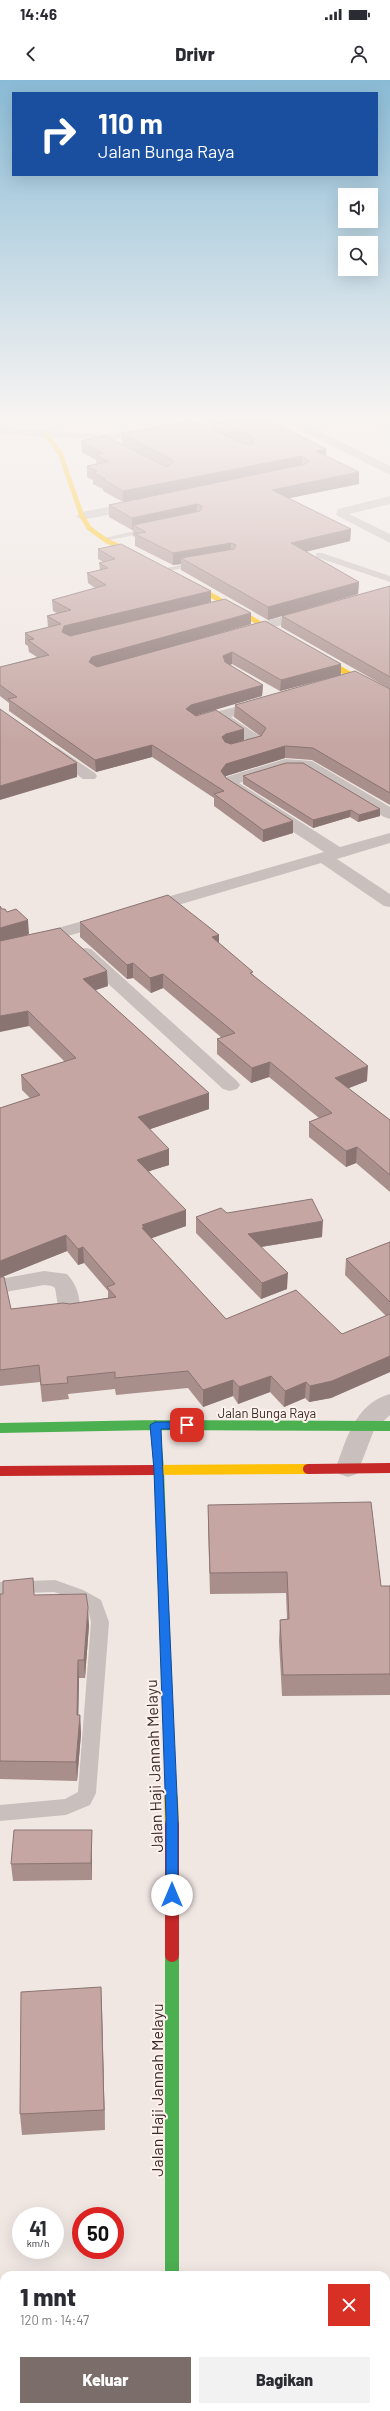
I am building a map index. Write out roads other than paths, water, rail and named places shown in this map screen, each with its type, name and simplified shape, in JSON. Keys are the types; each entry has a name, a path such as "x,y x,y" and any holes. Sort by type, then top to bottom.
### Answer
{"main road":[{"path":"88,527 104,539 159,566 292,642"},
{"path":"306,650 390,697"},
{"name":"Jalan Bunga Raya","path":"0,1428 155,1425 390,1426"},
{"name":"Jalan Haji Jannah Melayu","path":"155,1425 159,1470 172,1818 172,2271"},
{"path":"0,1471 390,1468"}],"street":[{"path":"366,527 390,539"},
{"path":"209,608 224,604"},
{"path":"227,636 324,609"},
{"path":"332,684 354,677"},
{"path":"196,721 218,716 271,694"},
{"path":"218,716 256,740 255,743 231,750"},
{"path":"40,741 89,776"},
{"path":"390,814 306,764 285,764 232,780 230,783 332,856 390,902"},
{"path":"0,950 332,856 390,838"},
{"path":"62,932 230,1085"},
{"path":"0,1286 44,1278 59,1279 66,1287 70,1312"},
{"path":"348,1468 363,1426 390,1402"}],"lane":[{"path":"104,539 158,527"},
{"path":"319,555 390,579"},
{"path":"159,566 211,561"},
{"path":"0,1588 55,1586 77,1594 95,1605 100,1622 87,1792 83,1800 66,1807 0,1813"}]}
